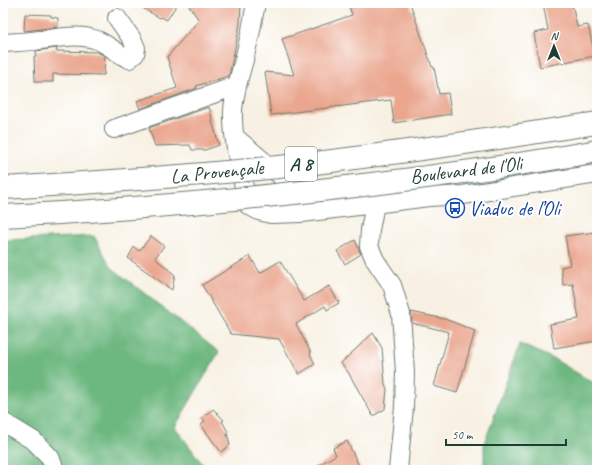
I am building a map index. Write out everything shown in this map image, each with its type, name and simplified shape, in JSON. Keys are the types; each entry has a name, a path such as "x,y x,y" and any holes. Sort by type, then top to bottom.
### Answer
{"highway":[{"name":"La Provençale","path":"3,188 161,178 307,164 483,141 597,123"},
{"name":"La Provençale","path":"3,216 93,212 220,201 468,172 597,151"}],"street":[{"name":"Boulevard de l'Oli","path":"256,3 236,89 233,111 235,138 248,205 259,211 271,214 302,213 429,197 463,195 597,174"},
{"path":"3,43 84,36 97,40 129,59 135,54 136,48 117,18"},
{"path":"114,129 227,89 236,89"},
{"name":"Boulevard de l'Oli","path":"235,138 289,183 308,195 341,208"},
{"path":"375,204 370,230 369,246 375,260 392,285 401,314 405,372 404,407 398,470"},
{"path":"3,422 34,441 50,457 55,470"}],"green space":[{"path":"94,236 111,267 219,352 175,427 207,470 3,470 3,240"},
{"path":"520,344 554,359 597,385 597,470 484,470 484,444"}],"building":[{"path":"134,3 178,3 167,20 161,17 160,18"},
{"path":"187,3 241,3 240,24 229,76 196,86 197,88 140,109 137,101 177,88 167,57 199,20"},
{"path":"348,3 410,3 432,67 434,67 439,94 448,93 451,114 394,123 391,100 271,115 265,72 294,75 282,39 352,15"},
{"path":"543,3 572,3 577,27 588,25 595,56 540,67 534,33 548,30"},
{"path":"25,14 51,15 51,17 58,18 58,27 24,31"},
{"path":"57,48 56,51 97,52 105,56 104,75 53,74 53,82 35,82 34,56 36,56 36,51"},
{"path":"209,107 219,145 205,150 192,150 190,145 155,146 149,128"},
{"path":"595,232 597,246 597,341 554,348 550,324 579,319 573,284 563,285 561,267 570,265 565,236"},
{"path":"151,236 164,246 155,258 175,275 172,290 128,258 134,247 139,251"},
{"path":"355,240 361,254 345,264 337,251"},
{"path":"250,256 260,273 280,261 304,301 329,286 339,303 327,310 325,306 296,324 315,364 299,374 279,339 231,334 202,285"},
{"path":"411,312 445,319 475,331 457,393 434,386 449,332 412,323"},
{"path":"373,333 382,348 385,384 387,389 385,409 373,416 348,372 341,363"},
{"path":"213,409 224,420 222,421 228,432 230,445 221,452 201,425 205,421 202,418"},
{"path":"347,441 361,470 310,470 336,455 333,448"}],"place":[{"name":"Viaduc de l’Oli","path":"455,208"}]}
